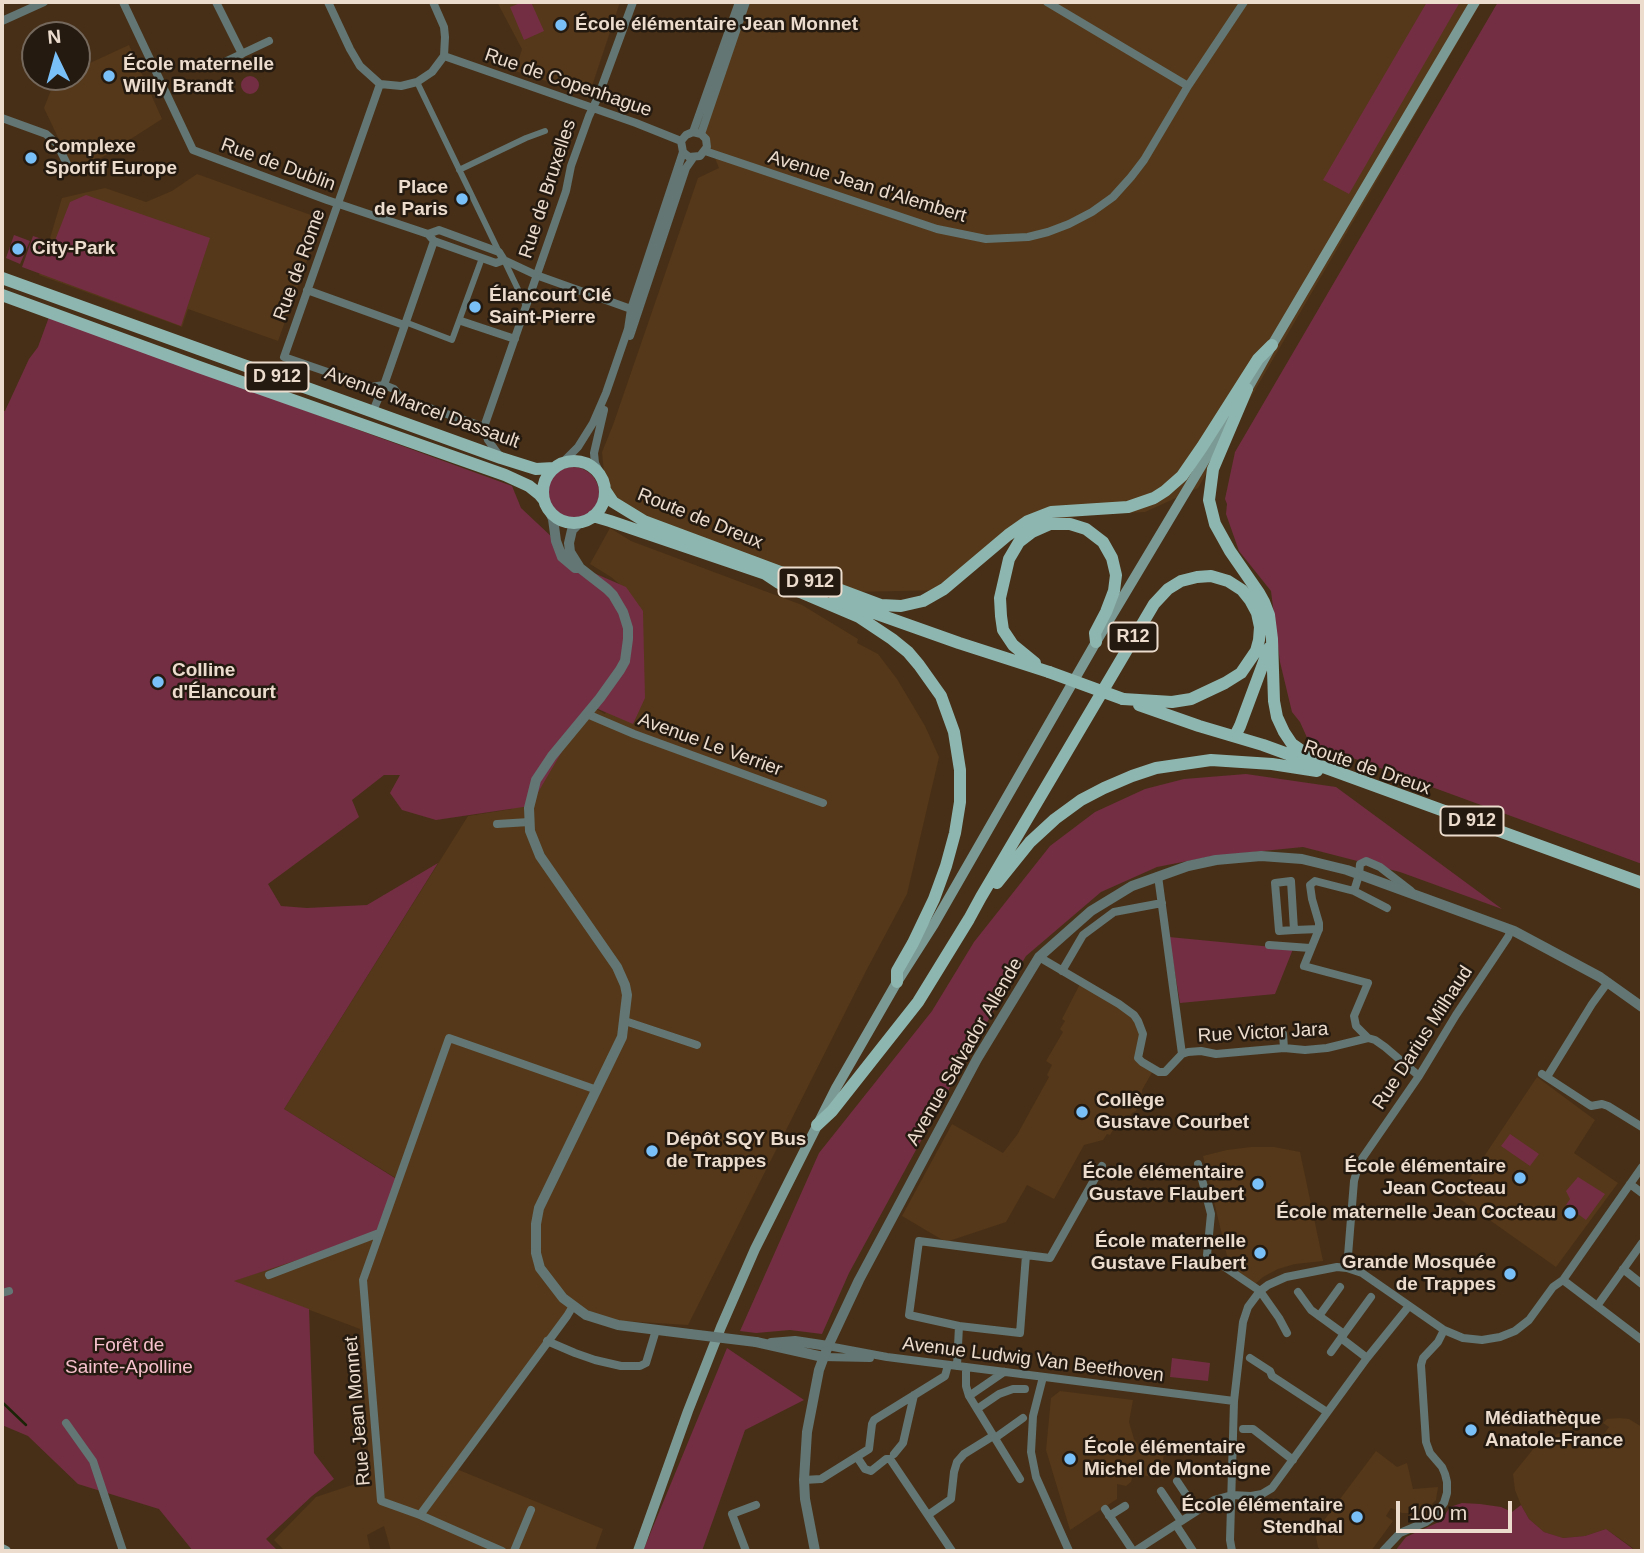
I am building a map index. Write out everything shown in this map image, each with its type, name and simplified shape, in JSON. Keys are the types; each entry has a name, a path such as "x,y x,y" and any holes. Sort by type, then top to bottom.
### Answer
{"main road":[{"name":"R12","path":"638,1551 721,1327 755,1249 836,1088 1475,2"},
{"name":"Avenue Marcel Dassault","path":"2,278 501,458 536,469 546,470 558,465"},
{"name":"Avenue Marcel Dassault","path":"2,295 495,472 529,486 547,505"},
{"name":"R12","path":"821,587 833,587 881,605 901,606 923,601 944,589 1028,521 1051,513 1128,507 1154,498 1182,476 1258,359 1272,345"},
{"name":"R12","path":"1247,389 1213,469 1209,500 1215,524 1230,551 1251,579 1269,615 1274,701 1284,732 1292,744 1304,753 1344,774"},
{"path":"573,461 584,462 601,475 605,490 603,505 593,516 574,523 561,520 547,505 543,492 545,480 558,465 573,461"},
{"name":"Route de Dreux","path":"605,490 613,502 644,521 963,638 1023,663"},
{"name":"Route de Dreux","path":"593,516 1344,774 1642,885"},
{"name":"R12","path":"1043,670 1013,645 1003,630 1001,617 1000,598 1009,559 1019,542 1032,532 1049,524 1070,524 1086,529 1103,542 1112,558 1116,575 1114,591 1095,633 1096,642"},
{"name":"R12","path":"764,573 779,583 859,617 900,646 919,665 941,696 954,732 960,770 960,802 955,833 934,898 897,971 897,982"},
{"name":"R12","path":"817,1125 832,1111 918,1002 1154,604 1168,589 1181,581 1204,576 1228,581 1242,590 1257,613 1260,627 1256,651 1241,673 1191,699 1172,702 1123,699"},
{"path":"1221,737 1235,736 1272,639"},
{"name":"Route de Dreux","path":"1199,726 1221,737 1642,885"},
{"name":"R12","path":"969,919 1030,842 1055,819 1104,788 1156,768 1211,760 1272,764 1317,771"}],"street":[{"path":"2,22 44,2"},
{"name":"Rue de Dublin","path":"124,2 193,150 496,263 501,256"},
{"path":"216,2 242,54"},
{"path":"328,2 360,66 380,84 401,86 417,82 432,72 444,56 444,27 433,2"},
{"name":"Rue de Bruxelles","path":"484,427 566,191 579,144 632,2"},
{"path":"697,133 739,2"},
{"path":"697,133 746,2"},
{"path":"1047,2 1188,86"},
{"name":"Avenue Jean d'Alembert","path":"705,151 937,229 986,239 1028,237 1048,232 1092,212 1112,197 1131,177 1244,2"},
{"path":"218,65 269,41"},
{"name":"Rue de Copenhague","path":"444,56 681,141"},
{"path":"417,82 526,306"},
{"name":"Rue de Rome","path":"380,84 284,357 370,387 384,385"},
{"path":"2,118 46,134 57,144 67,164"},
{"path":"459,170 545,131"},
{"path":"558,465 578,447 599,410 628,329 631,309 683,152 681,141 686,135 697,133 706,139 707,147 700,156 693,158 686,168 636,321 601,417 594,453 601,475"},
{"path":"683,152 693,158"},
{"name":"Rue de Dublin","path":"431,238 439,230 501,256 537,275 631,309"},
{"path":"373,411 405,323 431,238"},
{"path":"307,290 453,340 482,258"},
{"path":"461,321 515,339"},
{"path":"384,385 394,389 401,398 484,427 488,439 501,458"},
{"path":"547,505 562,556 575,568 580,568"},
{"path":"580,522 572,530 570,552 580,568 607,589 620,604 628,628 625,661 600,698 552,756 536,780 529,807 529,822 540,856 617,967 627,995 622,1037 542,1200 536,1224 536,1253 540,1268 563,1298 586,1315 602,1321 758,1343 824,1357 887,1357"},
{"name":"Avenue Le Verrier","path":"587,714 634,734 823,803"},
{"path":"497,824 529,822"},
{"name":"Avenue Salvador Allende","path":"815,1551 805,1499 807,1432 819,1370 828,1346 864,1269 977,1059 1040,957 1091,911 1132,886 1188,866 1216,860 1261,856 1302,859 1347,870 1511,929 1608,982 1642,1007"},
{"path":"1354,891 1360,864 1366,861 1380,867 1413,893"},
{"path":"1158,876 1182,1054"},
{"path":"1294,930 1291,881 1275,883 1279,931 1319,929"},
{"path":"1387,908 1354,891 1315,881 1310,885 1319,929 1304,967 1368,983 1354,1016 1356,1026 1419,1076"},
{"path":"1062,971 1083,935 1114,912 1161,903"},
{"name":"Rue Darius Milhaud","path":"1347,1268 1354,1181 1359,1163 1419,1076 1511,929"},
{"path":"1269,945 1310,948"},
{"name":"Rue Victor Jara","path":"1040,957 1134,1015 1143,1034 1138,1058 1158,1072 1170,1069 1182,1054 1194,1052 1216,1054 1284,1048 1305,1050 1327,1048 1368,1038"},
{"path":"1608,982 1544,1076 1591,1106 1608,1106 1642,1127"},
{"path":"625,1021 697,1045"},
{"path":"1283,1034 1284,1048"},
{"path":"269,1275 379,1233 449,1038 597,1090"},
{"path":"1193,1042 1194,1052"},
{"path":"1198,1164 1211,1214 1207,1255 1260,1291 1287,1333"},
{"path":"1027,1255 1020,1333 959,1326 909,1315 919,1241 1027,1255 1050,1258 1102,1166"},
{"path":"1233,1551 1230,1540 1234,1401 1243,1322 1248,1307 1260,1291 1268,1284 1286,1277 1336,1267 1347,1268 1362,1273 1444,1330 1462,1338 1500,1338 1529,1320 1553,1287 1563,1280 1642,1167"},
{"path":"1630,1184 1642,1193"},
{"name":"Rue Jean Monnet","path":"379,1233 363,1280 381,1501 502,1551"},
{"path":"1597,1306 1642,1243"},
{"path":"1623,1269 1642,1283"},
{"path":"1563,1280 1642,1340"},
{"path":"1319,1316 1340,1287"},
{"path":"1298,1292 1311,1310 1367,1358"},
{"path":"1331,1352 1371,1297"},
{"path":"419,1515 573,1306"},
{"path":"1125,1506 1107,1512 1131,1550 1214,1500 1232,1495 1262,1494 1272,1488 1367,1358 1409,1306"},
{"path":"804,1480 821,1479 869,1449 874,1420 945,1376 952,1366 959,1326"},
{"path":"547,1341 595,1360 621,1366 640,1366 646,1363 656,1330"},
{"path":"1384,1551 1400,1533 1433,1517 1444,1503 1447,1493 1445,1474 1430,1453 1426,1442 1421,1365 1423,1358 1438,1342 1444,1330"},
{"path":"758,1343 795,1341 828,1346"},
{"name":"Avenue Ludwig Van Beethoven","path":"828,1346 952,1366 1234,1401"},
{"path":"1250,1358 1270,1371 1272,1376 1327,1412"},
{"path":"967,1367 970,1396 1020,1479"},
{"path":"970,1396 1004,1372"},
{"path":"1043,1377 1033,1416 1031,1452 1036,1477 1069,1551"},
{"path":"977,1409 999,1394 1013,1389 1024,1389"},
{"path":"894,1454 903,1443 914,1395"},
{"path":"928,1515 951,1499 957,1462 964,1454 1023,1418"},
{"path":"66,1423 93,1461 122,1551"},
{"path":"1243,1429 1253,1429 1293,1460"},
{"path":"857,1457 865,1469 871,1471 886,1459 890,1459 952,1551"},
{"path":"1177,1481 1196,1511"},
{"path":"1161,1491 1193,1551"},
{"path":"746,1551 732,1514 756,1505"},
{"path":"514,1551 531,1510"}],"shaded area":[{"name":"École élémentaire Jean Monnet","path":"497,2 620,2 589,95 515,71 522,49"},
{"path":"748,2 1481,2 1198,488 1145,512 1085,515 1030,526 946,590 853,592 670,539 606,494 602,452 698,178 719,168 710,146 701,136"},
{"path":"129,45 162,119 101,158 71,165 44,108 51,91 91,91 91,63"},
{"path":"197,174 322,219 278,341 188,309 182,327 39,275 62,198 105,188 146,202 172,191"},
{"path":"610,528 631,541 802,605 858,639 857,643 878,654 897,679 925,726 939,757 907,894 688,1325 591,1319 571,1310 454,1468 603,1529 595,1551 391,1551 384,1526 367,1535 370,1549 367,1551 285,1551 274,1540 316,1497 370,1479 360,1329 233,1281 379,1232 399,1180 284,1109 468,816 512,809 591,706 605,714 609,704 624,588 590,564"},
{"name":"Collège Gustave Courbet","path":"1081,982 1119,1004 1141,1027 1138,1053 1154,1069 1142,1090 1142,1098 1136,1111 1129,1118 1117,1123 1110,1135 1107,1134 1103,1140 1084,1145 1054,1199 1027,1185 1006,1222 946,1242 902,1216 952,1124 1003,1153 1017,1135 1049,1077 1047,1075 1052,1065 1046,1061 1063,1032 1060,1029 1065,1021 1062,1019"},
{"name":"École élémentaire Jean Cocteau","path":"1537,1077 1595,1120 1574,1153 1618,1183 1556,1267 1457,1197"},
{"name":"École élémentaire Gustave Flaubert","path":"1251,1147 1274,1147 1300,1152 1323,1261 1278,1269 1254,1285 1229,1264 1203,1156"},
{"name":"École élémentaire Michel de Montaigne","path":"1060,1391 1133,1400 1129,1422 1134,1439 1142,1450 1164,1454 1160,1478 1133,1474 1131,1482 1126,1486 1117,1484 1117,1499 1070,1530 1046,1450 1051,1398"},
{"path":"1607,1419 1629,1419 1642,1427 1642,1551 1632,1551 1633,1548 1606,1529 1585,1536 1562,1538 1544,1532 1529,1519 1521,1505 1513,1474 1539,1442 1564,1431 1593,1450 1609,1427 1603,1423"},
{"path":"1376,1451 1397,1467 1407,1463 1413,1489 1438,1487 1436,1500 1428,1508 1415,1513 1402,1513 1391,1508 1386,1516 1393,1521 1371,1551 1321,1551 1316,1537 1319,1527"}],"green space":[{"path":"531,2 544,31 524,40 510,7"},
{"path":"1427,2 1460,2 1349,194 1323,180"},
{"path":"1498,2 1642,2 1642,864 1309,742 1292,712 1280,662 1271,591 1239,551 1226,514 1225,499 1235,452"},
{"path":"250,76 256,79 259,85 256,91 250,94 244,91 241,85 244,79"},
{"path":"86,195 210,238 181,326 22,267 33,236 54,243 70,202"},
{"name":"City-Park","path":"14,235 30,241 20,264 6,258"},
{"name":"Forêt de Sainte-Apolline","path":"49,317 512,486 521,508 587,570 626,587 643,611 645,698 633,724 591,706 530,806 436,820 402,810 390,793 400,775 384,775 352,800 359,817 268,884 281,906 307,908 367,905 438,863 284,1109 398,1180 379,1233 234,1281 309,1309 314,1453 334,1479 266,1539 278,1551 193,1551 159,1509 78,1484 28,1436 2,1425 2,410 5,411 29,359 38,347"},
{"path":"573,467 583,469 591,475 597,483 597,503 591,511 583,517 573,519 563,517 555,511 549,503 547,493 549,483 555,475 563,469"},
{"path":"1246,774 1336,787 1502,909 1400,872 1303,847 1213,856 1157,867 1101,892 1026,956 966,1058 849,1273 822,1334 790,1330 756,1333 740,1331 819,1153 932,1011 974,942 1050,846 1095,812 1145,789 1184,779"},
{"path":"1169,937 1293,949 1275,994 1180,1003"},
{"path":"1510,1134 1539,1154 1530,1166 1501,1146"},
{"path":"1578,1177 1605,1194 1586,1220 1566,1205 1570,1199 1566,1191"},
{"path":"727,1348 804,1400 745,1430 702,1551 643,1551"},
{"path":"1172,1358 1210,1363 1208,1381 1170,1377"},
{"path":"1462,1503 1501,1507 1512,1512 1521,1505 1529,1519 1544,1532 1563,1538 1585,1536 1606,1529 1633,1549 1395,1551 1406,1537 1441,1521 1450,1507"}],"waterway":[{"path":"2,1402 26,1425"}],"place":[{"name":"École élémentaire Jean Monnet","path":"561,25"},
{"name":"École maternelle Willy Brandt","path":"109,76"},
{"name":"Complexe Sportif Europe","path":"31,158"},
{"name":"Place de Paris","path":"462,199"},
{"name":"City-Park","path":"18,249"},
{"name":"Élancourt Clé Saint-Pierre","path":"475,307"},
{"name":"Colline d'Élancourt","path":"158,682"},
{"name":"Collège Gustave Courbet","path":"1082,1112"},
{"name":"Dépôt SQY Bus de Trappes","path":"652,1151"},
{"name":"École élémentaire Jean Cocteau","path":"1520,1178"},
{"name":"École élémentaire Gustave Flaubert","path":"1258,1184"},
{"name":"École maternelle Jean Cocteau","path":"1570,1213"},
{"name":"École maternelle Gustave Flaubert","path":"1260,1253"},
{"name":"Grande Mosquée de Trappes","path":"1510,1274"},
{"name":"Médiathèque Anatole-France","path":"1471,1430"},
{"name":"École élémentaire Michel de Montaigne","path":"1070,1459"},
{"name":"École élémentaire Stendhal","path":"1357,1517"}]}
